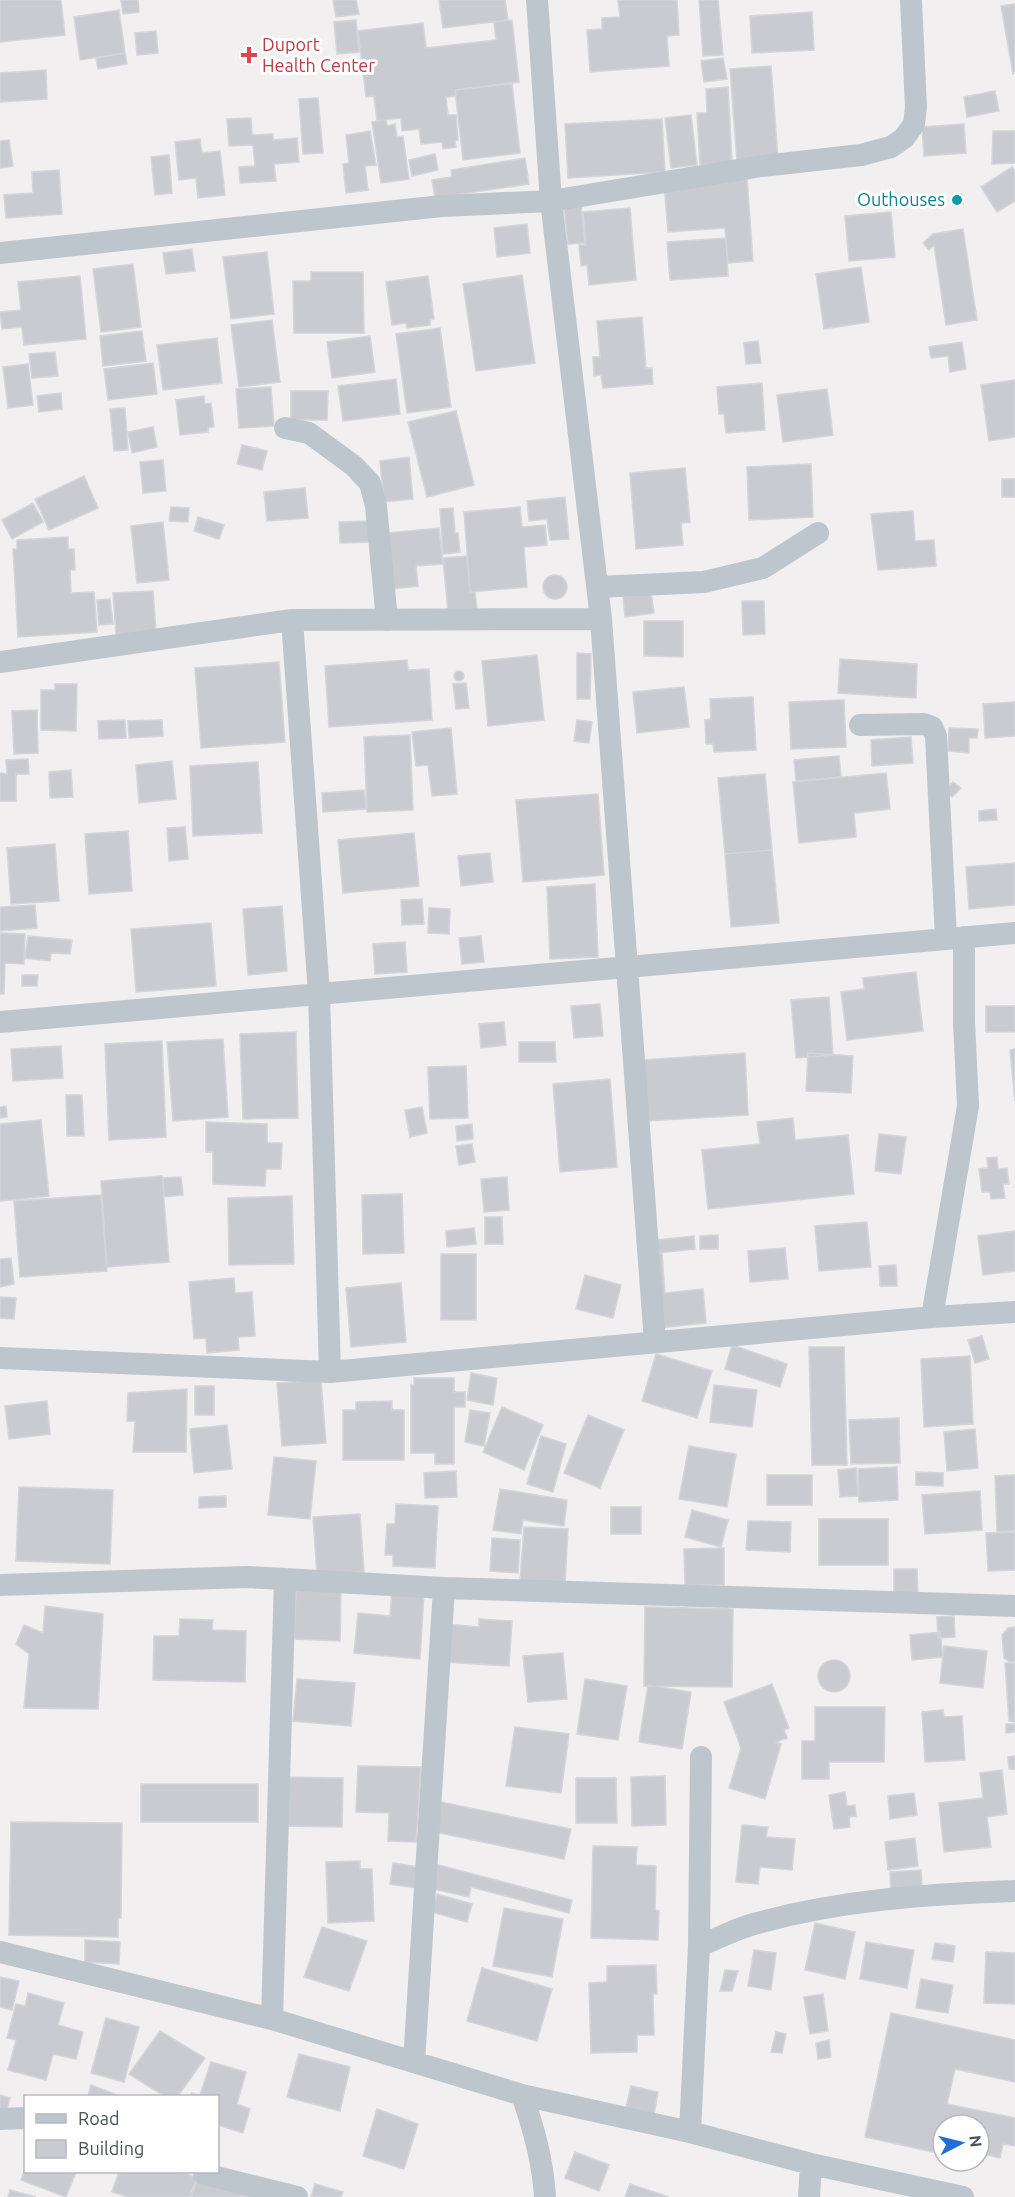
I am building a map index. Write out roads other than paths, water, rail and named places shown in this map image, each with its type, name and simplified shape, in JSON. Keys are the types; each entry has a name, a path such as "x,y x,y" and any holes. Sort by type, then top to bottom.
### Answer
{"street":[{"path":"537,0 550,201 601,619 655,1342"},
{"path":"0,253 442,206 550,201 762,166 861,155 891,147 904,138 914,124 916,107 911,0"},
{"path":"285,428 309,433 354,466 370,483 376,506 387,620"},
{"path":"598,587 704,582 763,568 818,533"},
{"path":"0,662 292,620 601,619"},
{"path":"292,620 319,993 330,1372"},
{"path":"860,725 924,724 932,727 936,736 964,1022 968,1106 932,1317"},
{"path":"0,1022 1015,933"},
{"path":"0,1358 330,1372 932,1317 1015,1312"},
{"path":"0,1585 247,1577 444,1588 1015,1606"},
{"path":"272,2019 285,1579"},
{"path":"414,2062 444,1588"},
{"path":"690,2132 699,1947 701,1757"},
{"path":"699,1947 752,1925 800,1912 935,1894 1015,1891"},
{"path":"0,1952 272,2019 522,2095 690,2132 811,2164 963,2197"},
{"path":"522,2095 535,2133 544,2175 545,2197"},
{"path":"0,2119 24,2118"},
{"path":"809,2197 811,2164"},
{"path":"204,2174 297,2197"}],"place":[{"name":"Duport Health Center","path":"249,55"},
{"name":"Outhouses","path":"957,200"}]}
